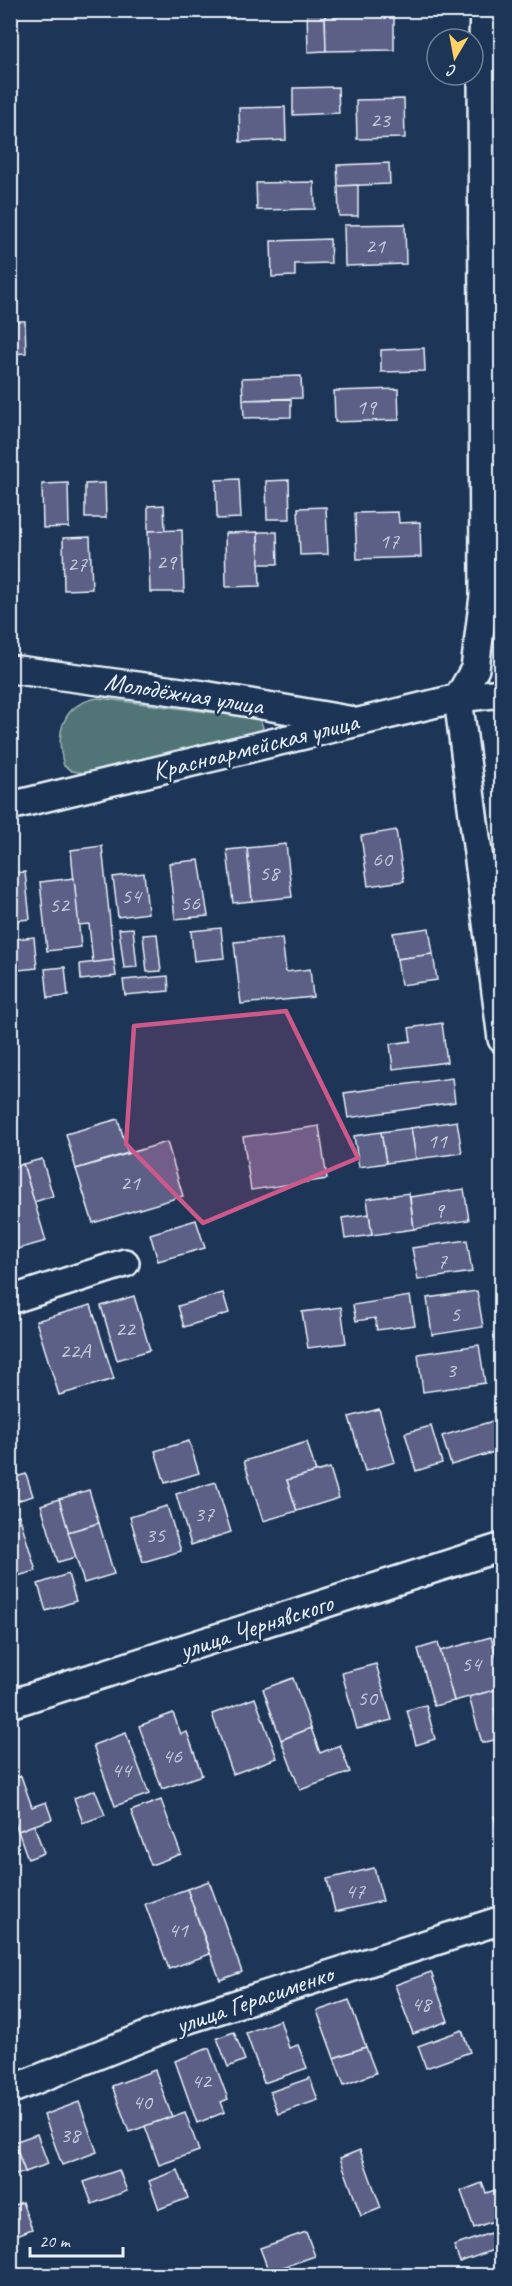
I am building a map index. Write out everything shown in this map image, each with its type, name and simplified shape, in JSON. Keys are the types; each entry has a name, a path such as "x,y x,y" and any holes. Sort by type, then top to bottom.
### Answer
{"street":[{"path":"484,10 482,78 484,596 475,669 458,698 501,1039"},
{"name":"Молодёжная улица","path":"10,669 204,695 358,722"},
{"name":"Красноармейская улица","path":"10,806 458,698 501,693"},
{"path":"10,1300 125,1263"},
{"name":"улица Чернявского","path":"10,1704 501,1547"},
{"name":"улица Герасименко","path":"10,2090 186,2020 501,1920"}],"highlighted area":[{"path":"286,1011 358,1158 203,1223 126,1144 134,1026"}],"green space":[{"path":"98,698 256,718 260,720 263,727 261,731 84,773 72,771 64,766 61,754 61,732 64,722 76,707"}],"building":[{"path":"307,10 325,10 326,51 308,52"},
{"path":"325,10 394,10 394,50 326,51"},
{"path":"338,87 339,113 293,115 293,88"},
{"path":"404,99 405,138 357,139 356,100"},
{"path":"285,107 286,140 240,142 239,108"},
{"path":"389,163 390,184 338,186 337,165"},
{"path":"314,182 315,209 257,210 256,183"},
{"path":"358,185 358,216 339,216 338,186"},
{"path":"405,224 406,264 345,266 344,225"},
{"path":"330,239 331,263 295,264 295,276 272,277 271,241"},
{"path":"10,321 25,321 26,353 10,354"},
{"path":"424,348 425,371 381,372 381,350"},
{"path":"10,364 14,364 15,386 10,387"},
{"path":"301,376 302,398 243,400 242,378"},
{"path":"398,389 399,420 335,422 334,391"},
{"path":"291,399 291,417 244,418 243,400"},
{"path":"10,465 14,465 15,512 10,512"},
{"path":"239,479 241,518 217,519 216,480"},
{"path":"289,480 290,519 267,519 266,481"},
{"path":"68,483 69,527 43,528 42,484"},
{"path":"105,483 106,518 85,518 85,484"},
{"path":"164,505 165,531 148,531 148,506"},
{"path":"326,507 328,554 300,555 298,508"},
{"path":"398,512 399,523 420,522 421,557 357,559 355,513"},
{"path":"182,530 184,592 150,592 148,531"},
{"path":"258,532 260,586 226,587 225,533"},
{"path":"258,532 277,532 278,564 259,564"},
{"path":"90,537 92,589 64,590 63,538"},
{"path":"15,542 17,597 10,597 10,543"},
{"path":"396,830 404,881 368,886 361,836"},
{"path":"286,844 292,897 252,901 247,848"},
{"path":"102,846 114,960 93,963 89,924 78,925 71,850"},
{"path":"247,848 252,901 233,903 227,850"},
{"path":"199,860 208,916 175,919 169,863"},
{"path":"25,872 30,919 10,921 10,873"},
{"path":"144,873 148,913 118,917 113,877"},
{"path":"74,878 81,947 47,951 40,882"},
{"path":"133,928 137,967 124,968 119,929"},
{"path":"221,928 224,958 194,961 191,931"},
{"path":"429,928 433,954 397,959 393,933"},
{"path":"157,934 161,971 147,972 143,935"},
{"path":"34,937 37,968 19,970 15,939"},
{"path":"282,938 286,972 310,969 313,997 241,1004 234,942"},
{"path":"433,954 437,980 401,985 397,959"},
{"path":"114,960 116,976 81,980 80,964"},
{"path":"65,967 68,996 48,998 45,969"},
{"path":"168,976 169,991 125,995 123,980"},
{"path":"442,1023 447,1062 393,1069 390,1044 411,1041 409,1028"},
{"path":"452,1078 455,1102 348,1118 344,1093"},
{"path":"118,1119 128,1153 76,1169 66,1134"},
{"path":"457,1121 462,1153 416,1159 411,1128"},
{"path":"319,1126 327,1179 251,1190 243,1137"},
{"path":"411,1128 416,1159 386,1163 381,1132"},
{"path":"381,1132 386,1163 359,1167 354,1136"},
{"path":"167,1142 183,1196 93,1223 76,1169"},
{"path":"42,1159 53,1196 34,1202 23,1164"},
{"path":"23,1164 46,1241 11,1251 10,1168"},
{"path":"464,1189 469,1220 414,1229 410,1197"},
{"path":"409,1193 414,1229 372,1235 367,1199"},
{"path":"369,1214 372,1235 345,1239 342,1218"},
{"path":"196,1220 205,1248 158,1261 150,1234"},
{"path":"467,1240 472,1272 418,1280 412,1248"},
{"path":"477,1291 483,1327 432,1335 427,1298"},
{"path":"223,1293 229,1313 184,1327 178,1306"},
{"path":"134,1296 150,1350 117,1360 101,1306"},
{"path":"410,1296 415,1325 377,1330 375,1318 356,1321 353,1305"},
{"path":"91,1305 114,1379 59,1395 36,1321"},
{"path":"341,1307 346,1343 308,1348 302,1312"},
{"path":"479,1345 485,1383 423,1392 418,1354"},
{"path":"379,1409 395,1462 365,1471 349,1417"},
{"path":"493,1421 501,1450 451,1465 442,1436"},
{"path":"431,1426 442,1463 416,1471 405,1433"},
{"path":"189,1441 199,1473 165,1483 155,1451"},
{"path":"307,1442 316,1472 287,1480 297,1511 263,1521 244,1461"},
{"path":"330,1468 339,1498 297,1511 287,1480"},
{"path":"26,1474 33,1496 10,1503 10,1479"},
{"path":"216,1482 231,1532 191,1545 176,1494"},
{"path":"89,1490 99,1523 68,1532 59,1499"},
{"path":"59,1499 76,1557 58,1562 41,1505"},
{"path":"167,1506 181,1551 143,1562 130,1517"},
{"path":"19,1515 36,1571 10,1578 10,1518"},
{"path":"99,1523 114,1574 84,1583 68,1532"},
{"path":"68,1574 76,1601 46,1611 38,1584"},
{"path":"491,1637 502,1676 502,1688 454,1701 440,1651"},
{"path":"438,1643 454,1701 434,1706 418,1649"},
{"path":"376,1664 392,1720 357,1729 342,1673"},
{"path":"293,1678 311,1728 281,1740 263,1689"},
{"path":"502,1688 502,1707 494,1709 502,1738 482,1743 469,1697"},
{"path":"255,1698 277,1758 233,1774 212,1714"},
{"path":"426,1705 435,1739 416,1745 407,1710"},
{"path":"173,1713 181,1734 187,1732 202,1775 162,1789 139,1726"},
{"path":"311,1728 320,1753 340,1745 350,1772 300,1790 281,1740"},
{"path":"126,1733 149,1794 115,1806 93,1745"},
{"path":"21,1776 32,1807 46,1802 52,1819 18,1831 10,1811 10,1780"},
{"path":"95,1790 105,1815 83,1823 74,1798"},
{"path":"161,1800 181,1854 151,1865 131,1811"},
{"path":"502,1814 502,1850 494,1816"},
{"path":"34,1825 44,1853 28,1859 18,1831"},
{"path":"374,1868 383,1901 335,1912 327,1879"},
{"path":"209,1881 242,1972 220,1980 187,1889"},
{"path":"187,1889 210,1954 169,1969 145,1904"},
{"path":"431,1972 448,2021 413,2034 395,1985"},
{"path":"349,2000 366,2047 334,2058 317,2011"},
{"path":"280,2020 289,2048 298,2045 307,2068 264,2083 246,2033"},
{"path":"462,2030 470,2052 426,2068 418,2046"},
{"path":"234,2032 245,2060 228,2067 217,2038"},
{"path":"366,2047 376,2073 344,2085 334,2058"},
{"path":"209,2048 228,2099 221,2102 225,2112 197,2123 175,2061"},
{"path":"155,2070 172,2117 129,2132 112,2086"},
{"path":"310,2078 318,2100 278,2114 270,2092"},
{"path":"79,2102 97,2152 62,2165 44,2115"},
{"path":"185,2112 199,2151 159,2165 145,2126"},
{"path":"37,2134 48,2164 25,2172 14,2142"},
{"path":"14,2142 25,2172 10,2177 10,2143"},
{"path":"360,2150 381,2208 361,2216 340,2158"},
{"path":"119,2170 127,2191 92,2204 84,2182"},
{"path":"178,2170 188,2198 159,2209 149,2181"},
{"path":"482,2183 486,2193 501,2188 502,2218 474,2228 461,2191"},
{"path":"22,2202 32,2229 12,2237 10,2207"},
{"path":"306,2232 315,2256 269,2272 260,2248"},
{"path":"490,2233 496,2249 460,2262 454,2246"}]}
